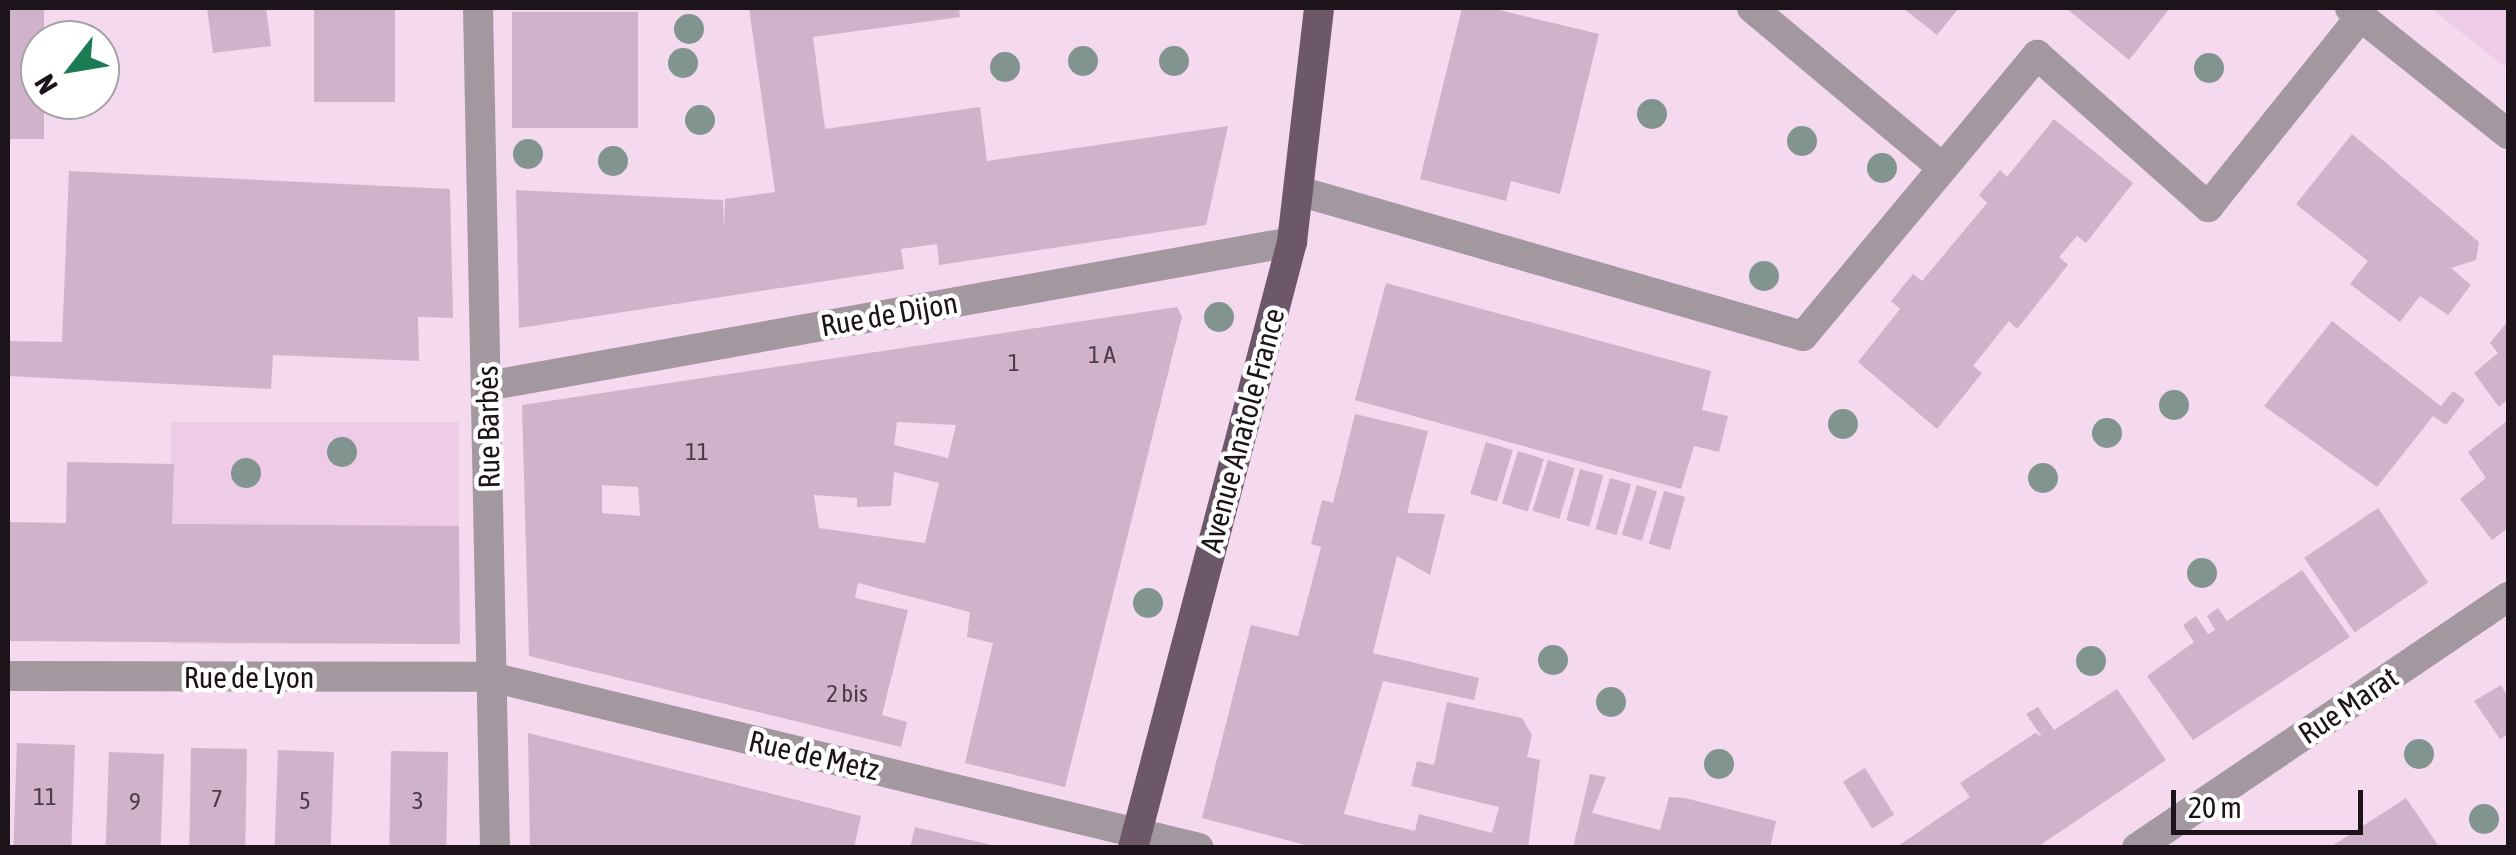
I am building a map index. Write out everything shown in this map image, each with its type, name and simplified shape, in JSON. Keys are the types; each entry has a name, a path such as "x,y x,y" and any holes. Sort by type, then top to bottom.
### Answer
{"main road":[{"name":"Avenue Anatole France","path":"1135,840 1292,242 1302,192 1319,8"}],"street":[{"name":"Rue Barbès","path":"478,8 496,848"},
{"path":"1752,8 1943,168"},
{"path":"1302,192 1802,336 2036,55 2208,206 2356,12 2508,134"},
{"name":"Rue de Dijon","path":"488,386 1292,242"},
{"name":"Rue Marat","path":"2137,848 2508,597"},
{"name":"Rue de Lyon","path":"8,676 491,678"},
{"name":"Rue de Metz","path":"491,678 1135,840 1199,848"}],"shaded area":[{"path":"2430,8 2508,8 2508,69"},
{"path":"171,422 459,422 459,644 171,644"}],"building":[{"path":"8,8 44,8 44,20 20,20 20,120 44,120 44,139 8,139"},
{"path":"207,8 266,8 271,46 213,53"},
{"path":"314,8 395,8 395,102 314,102"},
{"path":"749,8 959,8 960,17 813,37 825,129 980,107 987,161 1228,126 1206,225 939,265 937,244 901,249 904,269 519,328 516,190 723,200 724,228 725,199 775,192"},
{"path":"1462,8 1491,8 1599,34 1560,194 1511,181 1506,201 1420,179"},
{"path":"1903,8 1959,8 1937,35"},
{"path":"2066,8 2170,8 2129,60"},
{"path":"512,12 638,12 638,128 512,128"},
{"path":"2054,119 2133,183 2086,243 2077,236 2059,257 2068,265 2017,329 2009,321 1973,366 1982,373 1937,429 1858,362 1900,309 1891,301 1913,274 1922,281 1987,203 1979,195 2000,170 2007,177"},
{"path":"2352,134 2479,242 2476,260 2451,268 2471,285 2448,315 2420,296 2400,322 2350,284 2368,261 2296,204"},
{"path":"69,171 450,189 453,318 418,317 419,361 273,355 271,389 8,376 8,341 62,342"},
{"path":"1386,283 1711,371 1702,410 1728,416 1719,452 1694,446 1681,489 1355,400"},
{"path":"1177,307 1182,317 1065,787 965,763 993,643 967,637 970,612 858,583 855,598 908,610 882,715 907,722 901,747 529,656 522,405","holes":["897,422 956,425 948,458 894,445","894,472 939,483 925,543 819,528 814,495 857,498 857,507 891,506","602,485 638,487 640,516 602,513"]},
{"path":"2332,321 2441,406 2453,391 2465,400 2446,425 2433,416 2377,487 2264,406"},
{"path":"2508,321 2508,399 2499,407 2474,373 2498,353 2490,343"},
{"path":"1355,414 1428,431 1407,513 1445,514 1430,575 1397,556 1373,653 1479,678 1474,700 1383,681 1344,814 1415,831 1419,814 1492,833 1499,807 1411,786 1417,761 1434,765 1447,702 1522,718 1532,735 1527,757 1540,760 1528,848 1317,848 1202,818 1251,625 1298,636 1321,547 1311,544 1322,500 1333,503"},
{"path":"2508,420 2508,528 2492,540 2460,499 2486,478 2468,452"},
{"path":"1486,442 1513,450 1497,502 1470,494"},
{"path":"1518,451 1544,459 1528,511 1502,504"},
{"path":"1548,460 1575,468 1559,519 1533,511"},
{"path":"67,462 174,464 172,524 459,526 460,644 8,641 8,522 66,523"},
{"path":"1580,469 1603,475 1589,526 1566,520"},
{"path":"1610,478 1631,484 1617,535 1595,529"},
{"path":"1637,485 1657,491 1642,541 1622,535"},
{"path":"1664,491 1685,497 1670,550 1649,544"},
{"path":"2378,508 2428,583 2355,632 2304,558"},
{"path":"2302,570 2350,637 2193,740 2147,676 2194,642 2183,625 2196,616 2208,634 2215,630 2207,616 2218,608 2227,621"},
{"path":"2501,685 2508,697 2508,734 2500,739 2474,701"},
{"path":"2117,689 2166,760 2036,848 1895,848 1970,797 1960,783 2035,733 2042,737 2026,714 2038,707 2054,730"},
{"path":"528,733 861,816 854,848 530,848"},
{"path":"17,743 75,745 71,848 13,848"},
{"path":"191,748 247,749 245,848 189,848"},
{"path":"278,750 334,752 331,848 275,848"},
{"path":"391,751 448,752 446,848 389,848"},
{"path":"109,752 164,754 161,848 106,848"},
{"path":"1865,768 1894,815 1872,828 1843,782"},
{"path":"1590,774 1606,777 1592,813 1660,830 1669,797 1685,798 1776,821 1770,848 1573,848"},
{"path":"2406,798 2440,848 2329,848"},
{"path":"915,827 996,846 996,848 910,848"}]}
